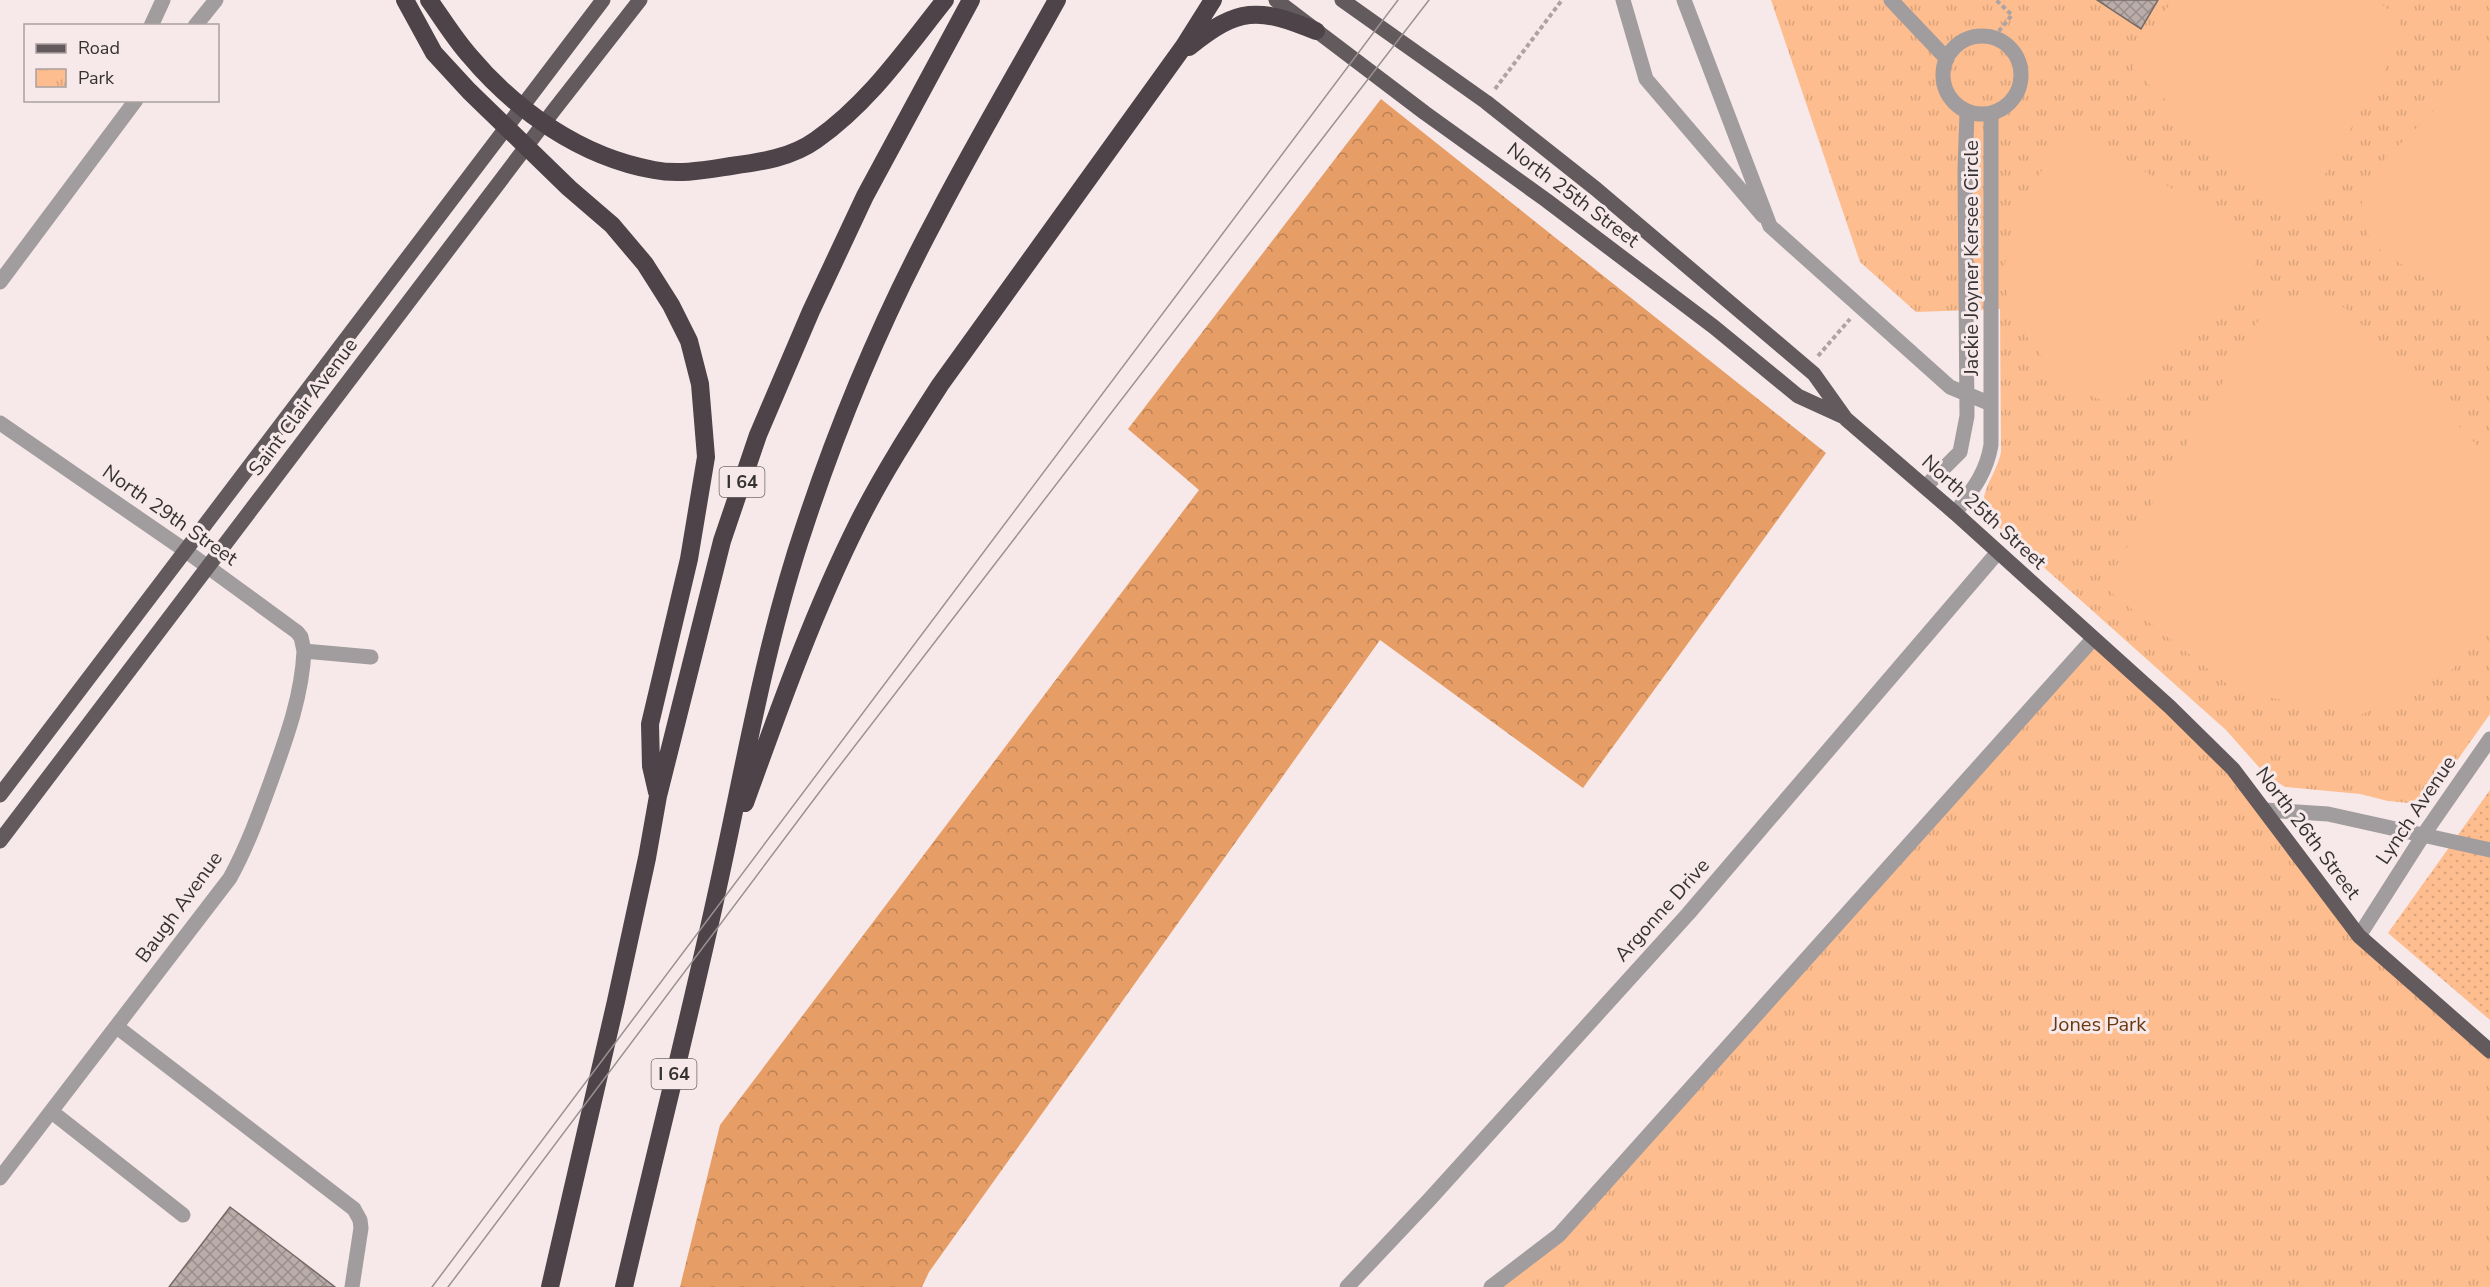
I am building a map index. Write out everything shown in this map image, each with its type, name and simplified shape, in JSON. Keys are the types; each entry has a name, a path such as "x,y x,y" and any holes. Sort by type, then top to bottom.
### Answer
{"highway":[{"path":"405,0 434,54 569,188 612,225 645,264 671,305 689,341 700,384 706,457 689,559 650,724 651,766 658,796"},
{"path":"429,0 467,54 485,74 514,101 560,135 623,162 655,171 676,172 716,169 775,159 814,141 843,119 878,85 945,0"},
{"name":"I 64","path":"550,1287 616,1001 658,796 722,541 758,435 811,310 865,196 971,0"},
{"name":"I 64","path":"624,1287 724,861 760,684 805,525 867,361 937,216 1057,0"},
{"path":"724,861 794,668 858,523 881,481 940,385 1174,60 1213,0"},
{"path":"1174,60 1218,24 1239,15 1262,14 1293,21 1316,31"}],"main road":[{"name":"Saint Clair Avenue","path":"0,795 603,0"},
{"name":"Saint Clair Avenue","path":"0,841 640,0"},
{"name":"North 25th Street","path":"1276,0 1714,327 1798,396 1846,418"},
{"name":"North 25th Street","path":"1342,0 1486,102 1611,201 1805,366 1814,374 1846,418 1955,513 2093,639"},
{"name":"North 26th Street","path":"2093,639 2170,707 2233,769 2359,936 2490,1051"}],"street":[{"path":"152,24 163,0"},
{"path":"197,24 216,0"},
{"path":"1623,0 1646,79 1770,226"},
{"name":"Jackie Joyner Kersee Circle","path":"1684,0 1770,226 1950,387 1991,404"},
{"path":"1891,0 1947,59 1954,47 1965,40 1981,35 1994,37"},
{"name":"Jackie Joyner Kersee Circle","path":"1947,59 1944,80 1949,95 1967,112 1998,111 2012,101 2020,85 2022,70 2018,57 2005,43 1994,37"},
{"path":"0,282 135,102"},
{"name":"Jackie Joyner Kersee Circle","path":"1925,487 1960,452 1967,416 1965,170 1967,112"},
{"name":"Jackie Joyner Kersee Circle","path":"1955,513 1976,486 1987,466 1991,445 1991,113"},
{"name":"North 29th Street","path":"0,423 186,551 297,632 301,637 304,651"},
{"name":"Argonne Drive","path":"1347,1287 1429,1200 1688,914 1998,552"},
{"path":"1491,1287 1559,1235 2093,639"},
{"path":"304,651 371,657"},
{"name":"Baugh Avenue","path":"0,1178 230,878 241,857 277,765 298,696 304,651"},
{"name":"Lynch Avenue","path":"2359,936 2424,834 2490,739"},
{"path":"2265,810 2328,813 2490,850"},
{"path":"117,1027 354,1209 360,1220 361,1228 352,1287"},
{"path":"52,1112 183,1215"}],"path":[{"path":"1486,102 1562,0"},
{"path":"1994,37 2012,15 1996,0"},
{"path":"1816,359 1850,319"}],"green space":[{"path":"1771,0 2490,0 2490,714 2441,783 2409,803 2388,801 2360,794 2285,787 2265,774 2226,730 1984,514 1986,489 2001,452 2000,309 1916,312 1860,262"},
{"path":"2173,0 2377,0 2392,13 2406,32 2308,204 2295,211 2277,208 2132,68 2147,35"},
{"path":"2490,55 2490,316 2386,255 2374,244 2361,216 2362,197 2368,180 2376,168"},
{"path":"1381,99 1826,453 1583,788 1380,640 929,1272 922,1287 680,1287 720,1125 1199,490 1128,429"},
{"path":"2083,133 2251,238 2256,247 2256,261 2250,276 2119,406 2085,393 2048,363 2018,322 2007,294 2006,258 2016,220 2024,201 2043,168 2054,155"},
{"path":"2304,294 2330,300 2348,310 2490,459 2490,623 2453,669 2361,715 2236,691 2104,587 2258,321 2276,300"},
{"name":"Jones Park","path":"2093,639 2265,810 2359,936 2490,1051 2490,1287 1491,1287 1559,1235"},
{"path":"2490,790 2490,1020 2388,933"}],"building":[{"path":"2097,0 2158,0 2141,29"},
{"path":"230,1207 296,1257 335,1287 169,1287"}],"tram line":[{"path":"432,1287 1398,0"},
{"path":"448,1287 824,786 1429,0"}]}
